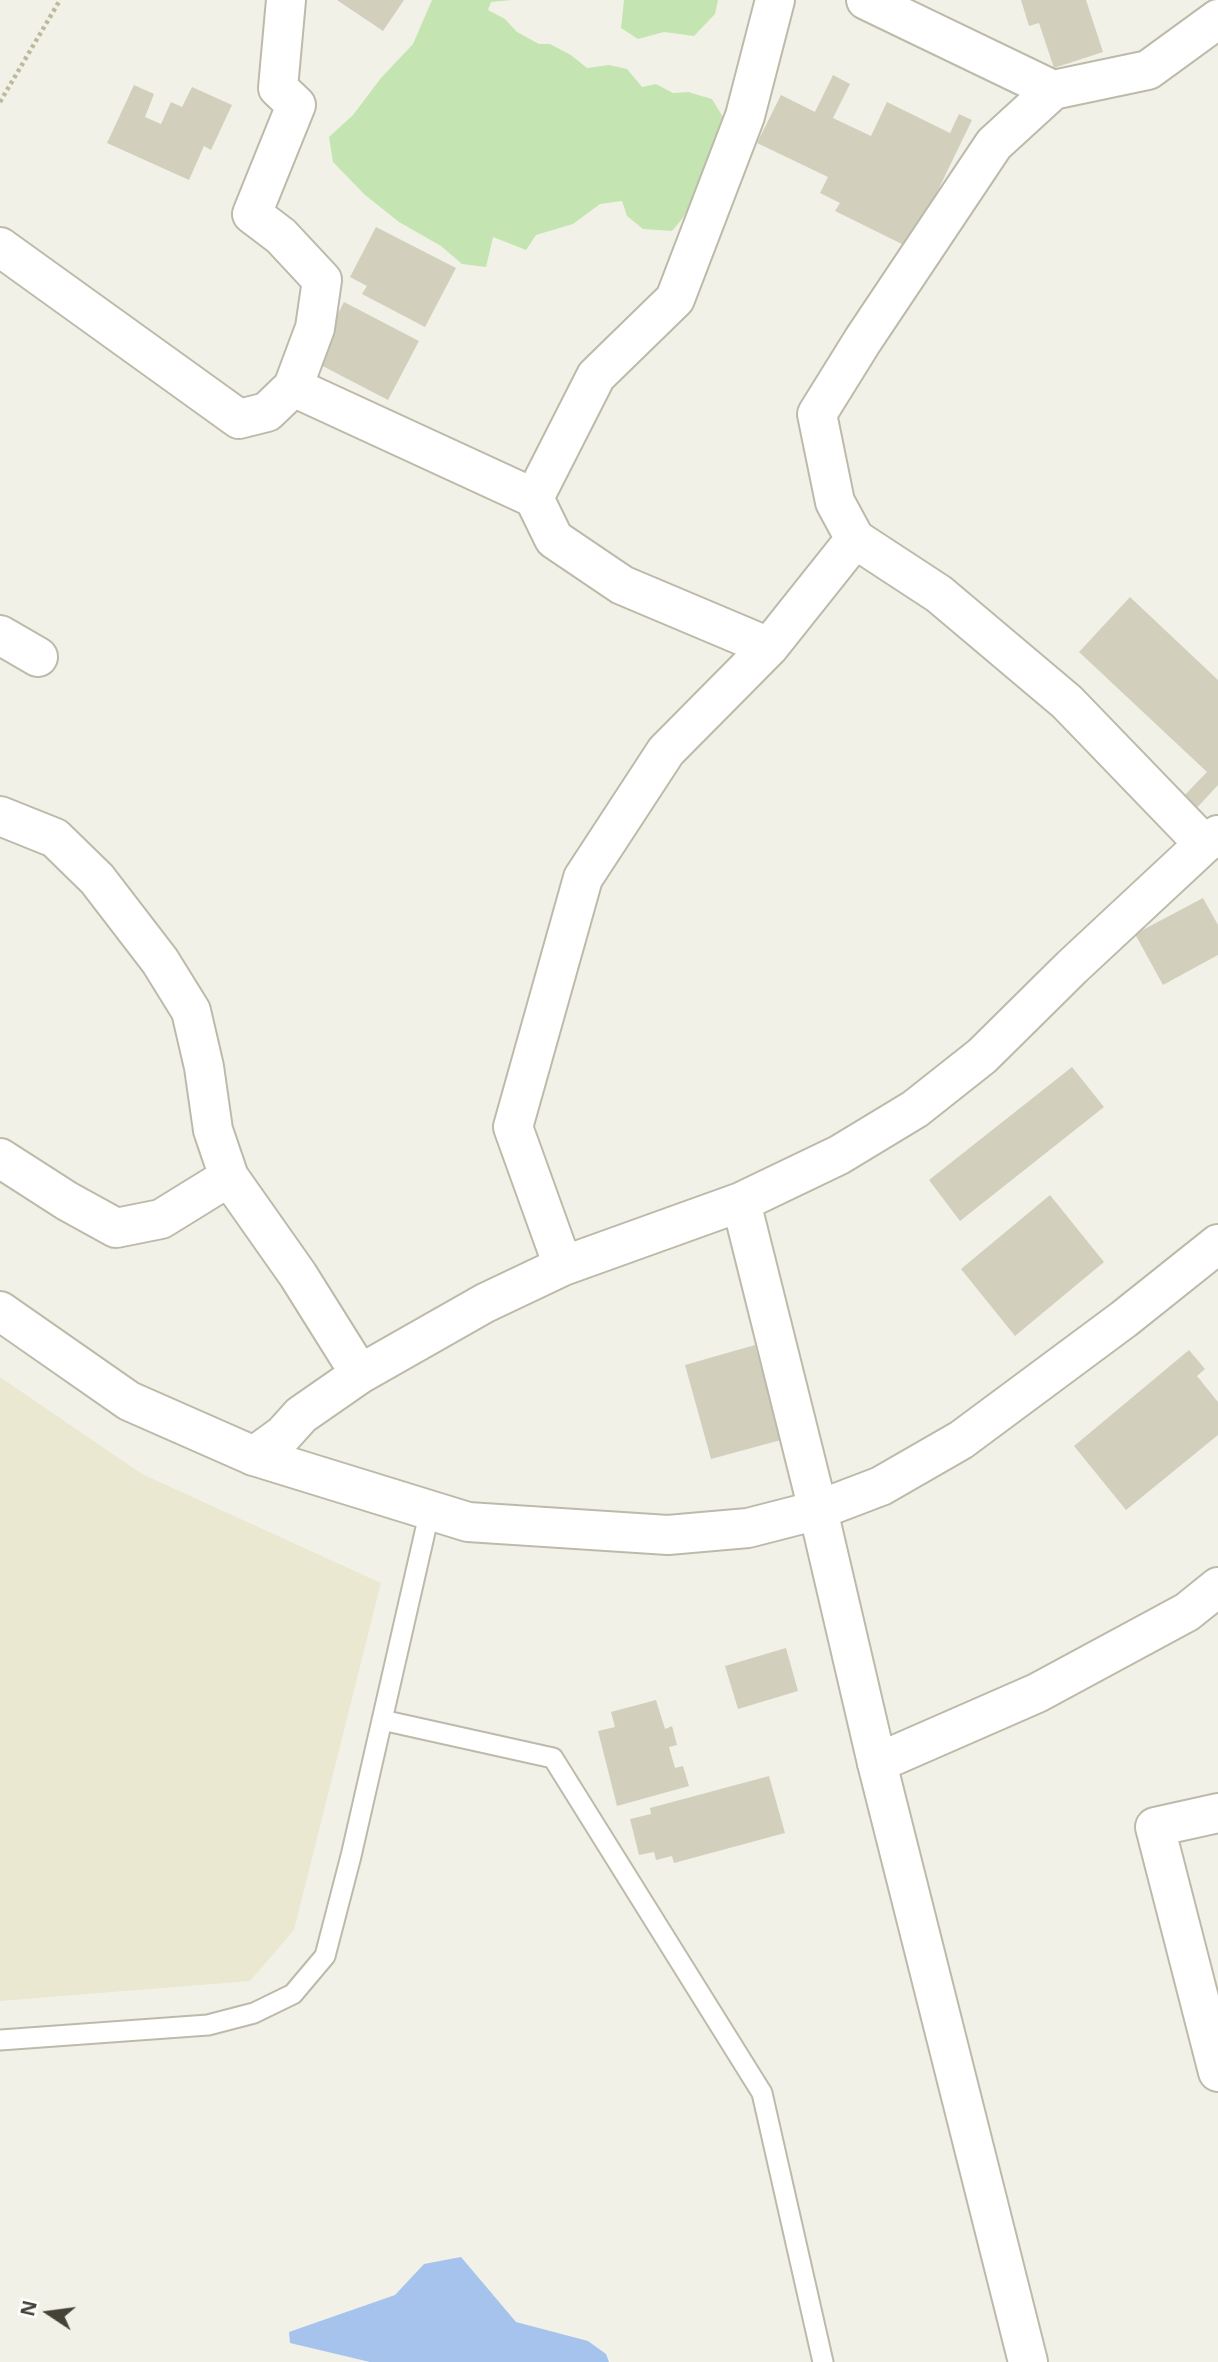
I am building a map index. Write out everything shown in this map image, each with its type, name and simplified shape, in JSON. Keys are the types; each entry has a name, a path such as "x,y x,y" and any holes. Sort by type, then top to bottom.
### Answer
{"street":[{"path":"0,247 239,419 267,412 293,387 315,328 322,280 281,236 252,214 296,105 278,88 286,0"},
{"path":"534,498 596,376 675,299 745,116 775,0"},
{"path":"866,0 1053,90"},
{"path":"254,1456 283,1434 301,1415 360,1374 485,1303 563,1266 741,1202 839,1155 915,1109 982,1056 1072,967 1211,840 1067,702 939,594 855,538 835,502 817,414 863,340 994,144 1053,90 1148,70 1218,19"},
{"path":"293,387 534,498 554,539 622,585 769,647"},
{"path":"563,1266 513,1128 583,878 666,751 769,647 855,538"},
{"path":"0,635 38,657"},
{"path":"0,816 55,838 97,879 160,961 191,1010 204,1067 213,1130 229,1177 298,1275 360,1374"},
{"path":"0,1158 67,1201 116,1228 161,1219 229,1177"},
{"path":"741,1202 818,1510 877,1763 1028,2362"},
{"path":"0,1311 129,1401 254,1456 468,1522 668,1535 748,1528 818,1510 881,1486 961,1440 1124,1320 1218,1244"},
{"path":"877,1763 1037,1693 1187,1612 1218,1587"},
{"path":"1218,1813 1155,1827 1218,2072"}],"lane":[{"path":"0,2040 208,2025 254,2013 293,1994 325,1956 430,1510"},
{"path":"382,1720 553,1758 762,2092 823,2362"}],"path":[{"path":"0,102 60,0"}],"shaded area":[{"path":"0,1377 142,1474 381,1583 294,1930 250,1981 0,2001"}],"green space":[{"path":"432,0 512,0 491,2 488,10 505,19 517,32 539,44 550,44 571,55 587,68 609,65 627,69 642,87 656,84 673,93 688,92 712,99 726,122 697,195 672,231 643,229 627,216 622,201 600,204 573,224 536,235 526,250 493,237 486,267 462,264 441,246 399,222 365,195 333,162 329,137 353,115 381,78 413,44"},
{"path":"624,0 718,0 715,14 694,36 664,32 638,39 621,28"}],"water":[{"path":"461,2257 516,2322 588,2341 606,2354 609,2362 370,2362 290,2343 289,2332 395,2295 424,2264"}],"building":[{"path":"337,0 404,0 383,31"},
{"path":"1021,0 1086,0 1103,52 1054,68 1039,23 1029,26"},
{"path":"833,75 850,84 833,118 871,136 887,102 950,133 959,114 972,120 910,248 835,211 840,203 820,193 828,177 757,143 781,95 815,112"},
{"path":"134,85 154,94 145,117 161,124 171,102 182,107 192,87 232,105 211,150 204,146 189,180 107,143"},
{"path":"376,227 456,268 425,327 362,294 367,286 350,277"},
{"path":"344,302 419,341 388,400 313,361"},
{"path":"1130,597 1218,680 1218,785 1194,811 1181,799 1207,772 1079,652"},
{"path":"1203,898 1218,925 1218,955 1163,985 1135,934"},
{"path":"1072,1067 1104,1107 960,1221 929,1180"},
{"path":"1050,1195 1104,1262 1015,1336 961,1269"},
{"path":"755,1345 781,1440 711,1459 685,1365"},
{"path":"1189,1350 1205,1369 1197,1376 1218,1402 1218,1435 1126,1510 1074,1446"},
{"path":"786,1648 798,1691 738,1709 725,1666"},
{"path":"656,1700 665,1729 672,1726 677,1745 669,1747 675,1768 683,1766 689,1786 617,1806 598,1731 615,1727 611,1712"},
{"path":"769,1776 785,1833 674,1863 672,1856 656,1860 654,1852 639,1855 630,1819 651,1814 650,1808"}]}
